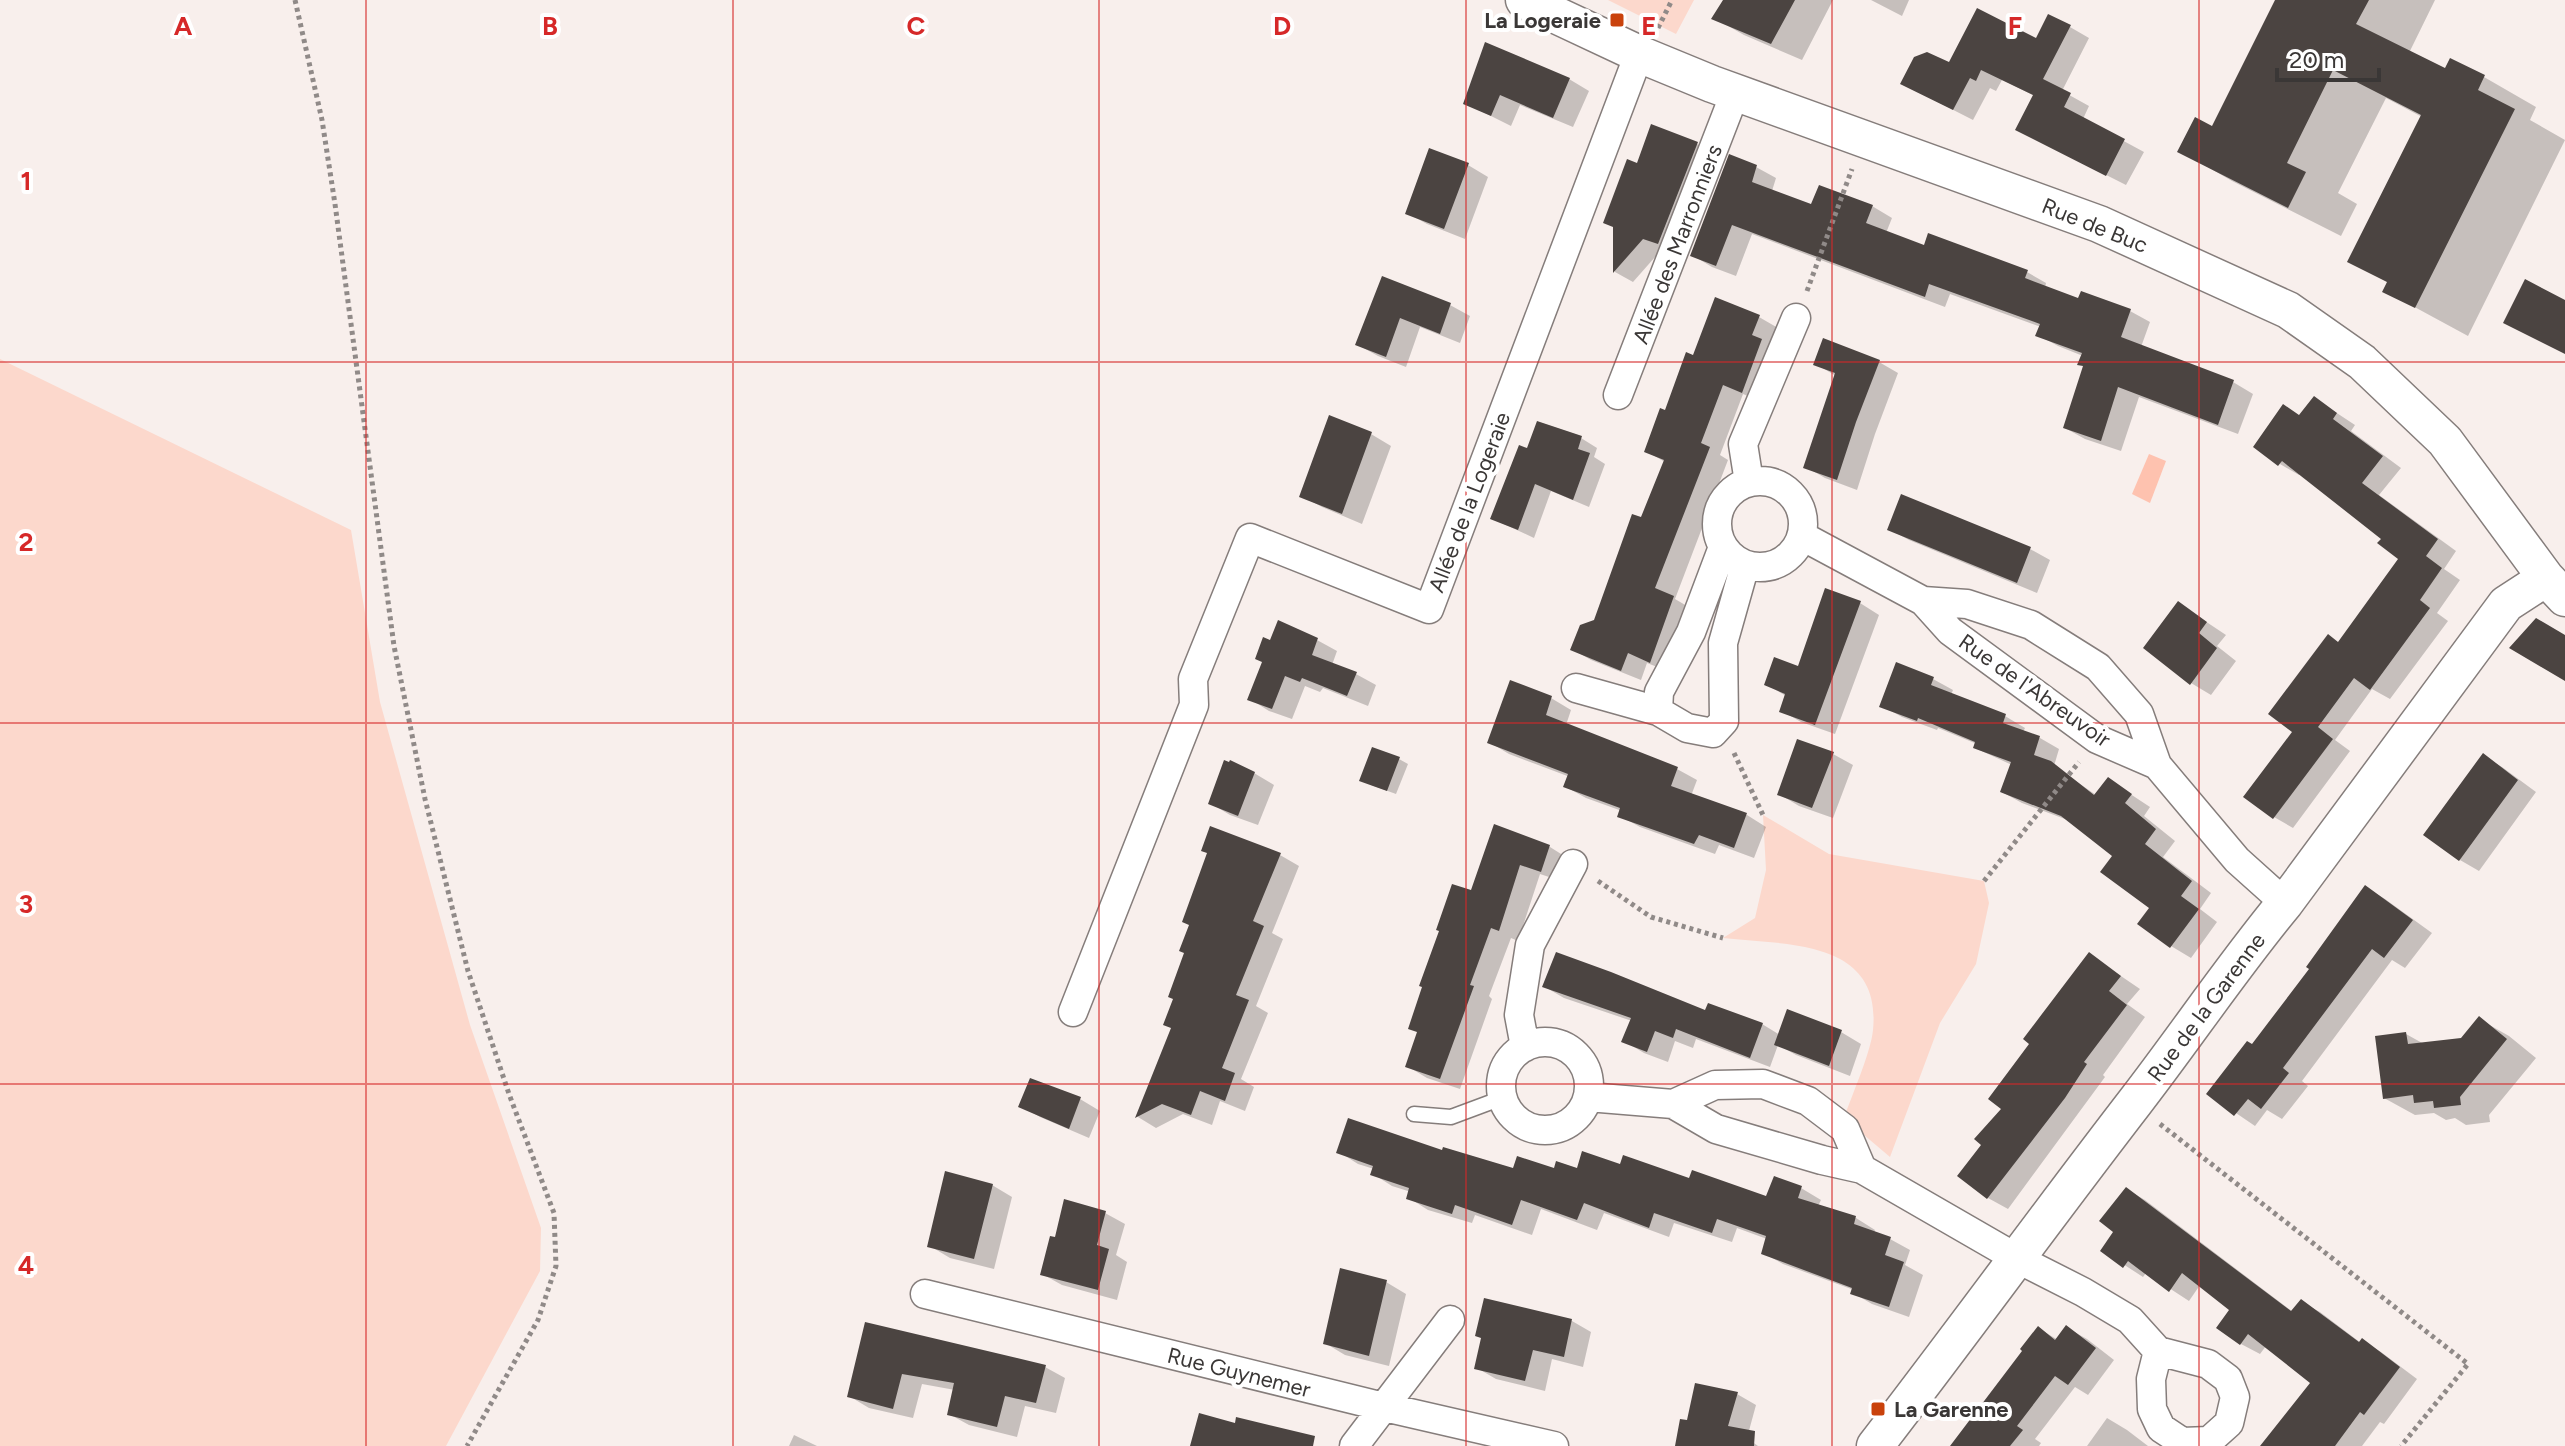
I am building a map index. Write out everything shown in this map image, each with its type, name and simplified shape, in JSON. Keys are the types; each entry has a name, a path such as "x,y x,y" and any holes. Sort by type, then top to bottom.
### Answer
{"street":[{"name":"Rue de Buc","path":"1524,0 1639,54 1735,93 2099,224 2288,310 2362,362 2445,441 2555,588"},
{"name":"Allée de la Logeraie","path":"1073,1012 1194,705 1193,679 1250,538 1429,609 1639,54"},
{"name":"Allée des Marronniers","path":"1618,395 1735,93"},
{"path":"1749,482 1743,444 1796,318"},
{"path":"1762,480 1774,483 1786,489 1801,510 1802,536 1786,559 1759,568 1745,565 1732,558 1723,547 1716,521 1719,508 1736,487 1762,480"},
{"name":"Rue de l'Abreuvoir","path":"1802,536 1923,601 1950,631 2097,739 2157,765"},
{"path":"1658,711 1659,692 1691,632 1723,547"},
{"path":"1576,688 1658,711 1687,728 1713,733 1724,721 1723,643 1745,565"},
{"name":"Rue de la Garenne","path":"1875,1446 2285,903 2506,604 2555,588"},
{"name":"Rue de l'Abreuvoir","path":"1923,601 1967,604 2031,625 2098,667 2139,714 2157,765 2237,860 2285,903"},
{"path":"1525,1047 1519,1015 1530,945 1573,864"},
{"path":"1539,1042 1553,1043 1567,1048 1586,1069 1588,1097 1573,1121 1560,1128 1531,1128 1509,1111 1502,1098 1501,1084 1513,1056 1539,1042"},
{"path":"1673,1104 1715,1085 1763,1084 1808,1101 1845,1129 1862,1169"},
{"path":"1588,1097 1673,1104 1716,1129 1862,1169 2130,1320 2158,1351"},
{"name":"Rue Guynemer","path":"925,1294 1554,1446"},
{"path":"1354,1446 1450,1320"}],"lane":[{"path":"1414,1114 1451,1117 1502,1098"}],"path":[{"path":"295,0 322,120 394,646 425,799 468,971 509,1094 554,1213 556,1266 538,1320 467,1446"},
{"path":"1796,318 1863,139"},
{"path":"1713,733 1732,751 1763,815"},
{"path":"1984,881 2097,739"},
{"path":"1573,864 1651,917 1723,938"},
{"path":"2134,1103 2468,1364 2401,1446"}],"shaded area":[{"path":"1608,0 1694,0 1676,34"},
{"path":"0,359 351,530 380,702 470,1025 541,1228 540,1271 446,1446 0,1446"},
{"path":"2149,454 2166,461 2150,503 2132,494"},
{"path":"1763,815 1829,854 1984,881 1989,903 1976,964 1940,1023 1890,1157 1844,1118 1872,1039 1872,1000 1862,978 1846,963 1825,952 1801,946 1723,938 1755,918 1766,870"}],"building":[{"path":"1723,0 1795,0 1771,44 1711,19"},
{"path":"2275,0 2369,0 2356,24 2445,68 2450,58 2485,75 2478,90 2515,109 2415,308 2382,292 2387,282 2347,262 2421,115 2333,70 2287,163 2306,172 2288,208 2177,152 2195,117 2212,126"},
{"path":"1977,8 2036,38 2048,14 2071,25 2043,79 2071,93 2064,107 2125,139 2106,176 2015,130 2033,95 1981,70 1976,81 1970,78 1953,110 1900,84 1914,57 1927,52 1949,62"},
{"path":"1485,42 1570,78 1553,118 1500,95 1491,116 1463,104"},
{"path":"1651,124 1698,142 1658,244 1643,239 1613,273 1613,227 1603,223 1627,159 1637,163"},
{"path":"1429,148 1469,163 1444,229 1405,214"},
{"path":"1729,154 1757,165 1752,182 1811,204 1819,185 1873,205 1866,223 1924,245 1928,233 2028,270 2025,278 2078,298 2081,291 2131,309 2121,337 2234,380 2218,425 2118,387 2101,441 2063,428 2083,366 2077,365 2082,353 2035,336 2040,324 1929,284 1925,297 1732,225 1716,266 1690,256"},
{"path":"1382,276 1451,303 1440,334 1400,318 1386,357 1355,345"},
{"path":"2525,279 2565,300 2565,354 2503,323"},
{"path":"1715,297 1760,315 1752,335 1762,339 1742,393 1723,385 1701,443 1710,447 1655,588 1674,596 1650,663 1628,653 1621,671 1570,650 1580,625 1594,620 1632,514 1641,517 1664,460 1644,452 1660,408 1665,410 1686,352 1693,355"},
{"path":"1823,338 1880,360 1837,480 1803,468 1835,373 1813,365"},
{"path":"2314,396 2337,413 2333,419 2383,456 2362,483 2438,539 2426,556 2442,568 2420,600 2430,608 2370,690 2354,678 2318,727 2333,739 2273,819 2243,797 2292,732 2268,714 2328,634 2338,642 2398,559 2377,543 2381,539 2282,461 2278,466 2253,447 2283,404 2299,415"},
{"path":"1329,415 1372,432 1342,514 1299,497"},
{"path":"1537,421 1582,436 1578,449 1590,453 1573,500 1535,484 1518,530 1490,519 1519,445 1527,448"},
{"path":"1901,494 2031,547 2017,583 1887,530"},
{"path":"1825,588 1861,601 1815,725 1779,712 1785,694 1764,685 1774,657 1798,666"},
{"path":"2178,601 2207,622 2199,633 2217,648 2190,685 2143,648"},
{"path":"2536,618 2565,635 2565,681 2509,648"},
{"path":"1278,620 1318,638 1312,655 1357,672 1347,696 1302,678 1300,682 1285,676 1272,709 1247,700 1262,662 1255,659 1263,637 1270,640"},
{"path":"1896,662 1934,677 1931,685 2006,714 2003,723 2040,736 2034,755 2051,761 2094,795 2108,777 2132,794 2125,803 2156,829 2145,844 2192,881 2181,896 2199,909 2170,948 2137,924 2149,908 2100,872 2112,856 2061,816 2000,792 2011,762 1973,748 1975,742 1918,718 1917,721 1879,707"},
{"path":"1510,680 1552,696 1546,715 1678,767 1671,786 1747,813 1734,848 1699,835 1694,844 1617,817 1620,808 1563,787 1568,774 1487,743"},
{"path":"1797,739 1834,752 1812,808 1777,795"},
{"path":"1372,747 1400,757 1387,791 1359,781"},
{"path":"2483,753 2518,780 2459,861 2423,835"},
{"path":"1224,760 1255,772 1238,816 1208,804"},
{"path":"1494,824 1550,845 1541,872 1520,865 1499,931 1491,928 1470,985 1474,986 1440,1079 1405,1067 1417,1032 1408,1029 1452,884 1471,890"},
{"path":"1210,826 1281,853 1253,921 1264,926 1236,995 1249,1000 1222,1068 1235,1073 1225,1101 1200,1091 1191,1115 1162,1104 1135,1118 1171,1028 1163,1025 1173,999 1168,997 1184,953 1179,951 1189,925 1182,922 1207,853 1201,851"},
{"path":"2365,885 2413,920 2384,958 2372,949 2283,1068 2289,1073 2261,1109 2248,1099 2234,1116 2206,1094 2247,1041 2252,1044 2309,969 2306,967"},
{"path":"1556,952 1705,1010 1708,1003 1763,1023 1750,1058 1676,1029 1673,1038 1655,1031 1647,1052 1621,1042 1631,1018 1542,987"},
{"path":"2089,952 2121,976 2109,991 2127,1005 2084,1062 2087,1064 2065,1098 1987,1199 1957,1176 1981,1145 1974,1139 2001,1109 1988,1099 2029,1044 2023,1039"},
{"path":"1787,1009 1842,1030 1829,1066 1774,1045"},
{"path":"2479,1016 2507,1039 2460,1097 2461,1105 2434,1108 2433,1101 2414,1103 2413,1095 2383,1099 2375,1036 2406,1032 2408,1044 2461,1038"},
{"path":"1030,1078 1081,1097 1069,1129 1018,1107"},
{"path":"1348,1118 1442,1150 1443,1147 1513,1168 1517,1156 1554,1168 1556,1161 1577,1168 1582,1151 1620,1164 1623,1155 1689,1178 1692,1170 1766,1196 1774,1176 1802,1186 1798,1198 1856,1216 1854,1224 1891,1237 1885,1255 1904,1262 1889,1307 1850,1294 1852,1288 1761,1254 1766,1236 1717,1219 1712,1233 1654,1213 1649,1228 1584,1203 1577,1220 1521,1200 1512,1225 1455,1205 1452,1214 1406,1199 1409,1188 1370,1175 1373,1166 1336,1153"},
{"path":"945,1171 993,1184 974,1259 927,1247"},
{"path":"2126,1187 2291,1311 2301,1299 2359,1342 2362,1338 2400,1367 2364,1415 2360,1412 2335,1446 2260,1446 2310,1383 2248,1334 2240,1345 2216,1328 2229,1310 2182,1273 2169,1292 2128,1261 2123,1268 2100,1251 2113,1232 2099,1221"},
{"path":"1064,1199 1106,1211 1097,1245 1109,1249 1098,1290 1040,1275 1050,1236 1055,1237"},
{"path":"1340,1268 1387,1280 1369,1356 1323,1344"},
{"path":"1484,1298 1572,1319 1564,1357 1533,1350 1525,1381 1474,1369 1481,1338 1475,1336"},
{"path":"865,1322 1046,1365 1036,1403 1005,1396 997,1427 947,1415 954,1383 902,1374 893,1409 847,1397"},
{"path":"2066,1325 2096,1348 2068,1385 2055,1376 2017,1426 2023,1430 2010,1446 1950,1446 2038,1326 2055,1340"},
{"path":"1695,1383 1738,1392 1728,1426 1755,1431 1754,1446 1675,1446 1680,1419 1687,1420"},
{"path":"1199,1413 1235,1423 1236,1417 1315,1436 1313,1446 1190,1446"}],"place":[{"name":"La Logeraie","path":"1617,20"},
{"name":"La Garenne","path":"1878,1409"}]}
